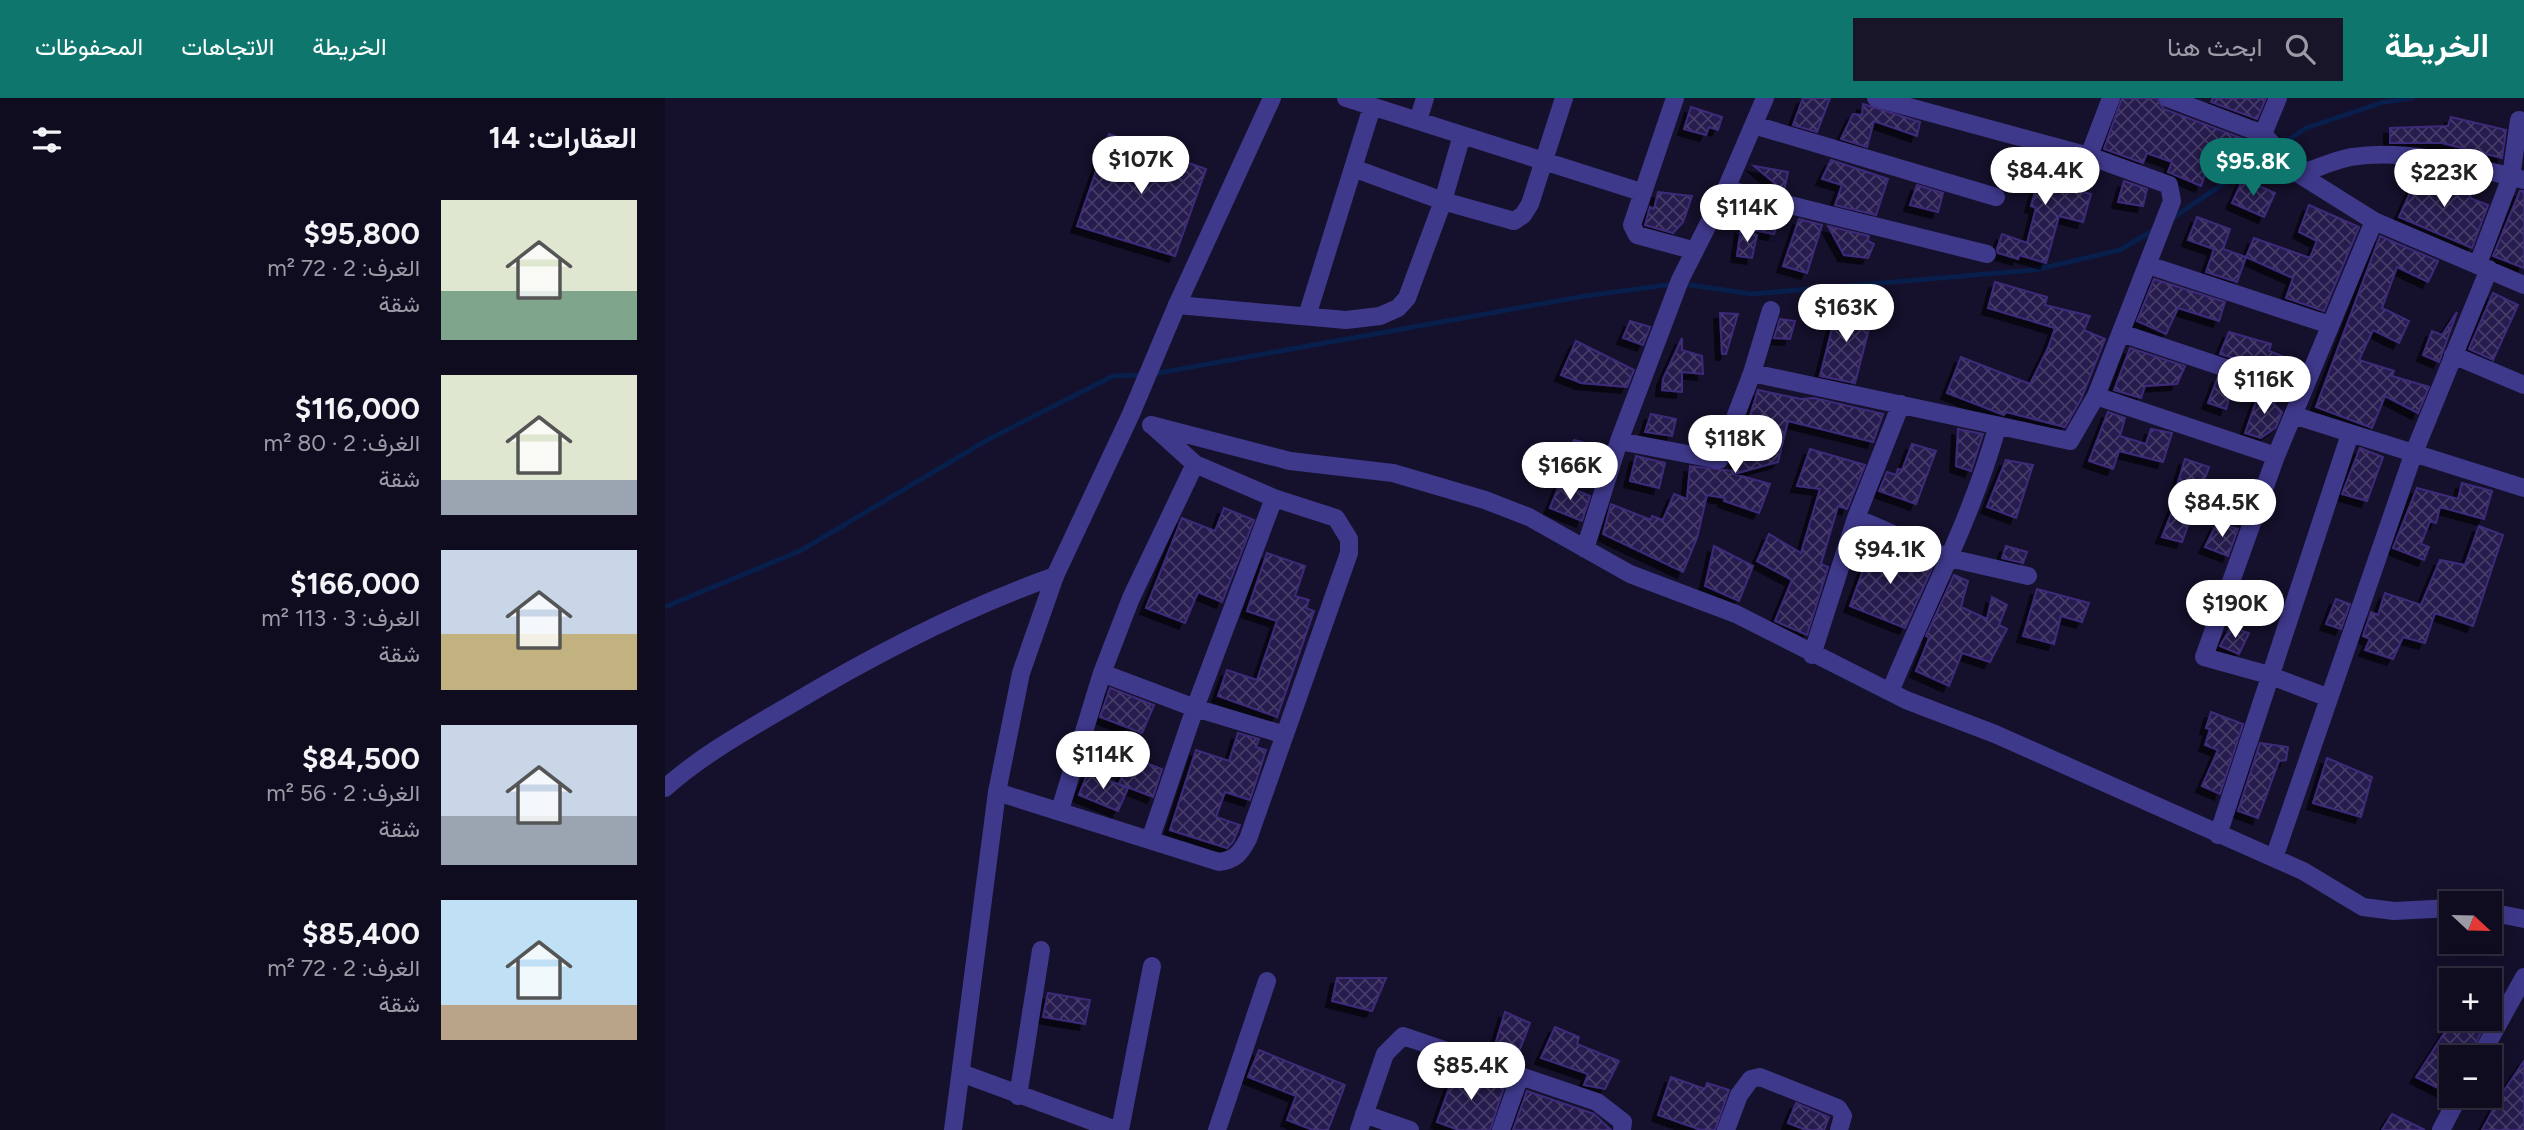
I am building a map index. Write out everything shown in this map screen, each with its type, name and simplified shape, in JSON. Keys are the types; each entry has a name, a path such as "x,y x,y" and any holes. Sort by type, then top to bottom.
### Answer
{"street":[{"path":"953,1130 997,792 1021,673 1055,576 1131,414 1177,305 1272,98"},
{"path":"1346,98 1641,191"},
{"path":"1418,121 1425,98"},
{"path":"1353,168 1443,201 1514,220 1523,215 1530,204 1564,98"},
{"path":"1675,98 1641,191 1633,218 1634,231 1637,235 1692,250"},
{"path":"1585,549 1619,441 1692,250 1726,189 1765,98"},
{"path":"1752,373 1901,404 1997,428 2070,441 2096,396 2172,201 2169,185 2089,156 1876,98"},
{"path":"2089,156 2111,98"},
{"path":"2168,98 2271,144 2299,174 2374,221 2524,285"},
{"path":"2271,144 2278,98"},
{"path":"1307,316 1372,107"},
{"path":"2274,858 2413,454 2453,355 2518,178 2519,120"},
{"path":"1754,125 1996,197"},
{"path":"1177,305 1346,320 1380,316 1398,308 1407,298 1443,201 1462,135"},
{"path":"2299,174 2349,158 2383,154 2420,157 2518,178"},
{"path":"1726,189 1987,254"},
{"path":"2329,698 2269,675 2204,657 2276,456 2374,221"},
{"path":"2148,265 2330,325"},
{"path":"1619,441 1719,460 1752,373 1770,310"},
{"path":"2121,333 2301,393"},
{"path":"2453,355 2524,385"},
{"path":"2096,396 2276,456"},
{"path":"1812,654 1856,518 1901,404"},
{"path":"997,792 1219,862 1231,861 1240,854 1248,839 1285,735 1349,553 1349,538 1336,518 1274,498 1195,464 1151,425 1131,414"},
{"path":"2293,415 2523,486"},
{"path":"1151,425 1290,461 1393,473 1445,487 1529,517 1630,574 1736,614 1890,692 1995,734 2304,871 2363,907 2394,911 2439,909"},
{"path":"1890,692 1968,518 1997,428"},
{"path":"2218,835 2350,434"},
{"path":"1061,810 1102,673 1131,598 1195,464"},
{"path":"1150,840 1195,708 1274,498"},
{"path":"1856,518 1949,558 2028,576"},
{"path":"665,788 731,739 862,663 961,612 1055,576"},
{"path":"1102,673 1195,708 1285,735"},
{"path":"2503,915 2524,919"},
{"path":"1018,1096 1041,950"},
{"path":"961,1073 1018,1096 1118,1130 1152,966"},
{"path":"2488,1045 2519,1000 2524,977"},
{"path":"1217,1130 1267,981"},
{"path":"1410,1130 1362,1122 1385,1054 1403,1036 1597,1102 1623,1122 1622,1130"},
{"path":"1501,1130 1520,1076"},
{"path":"1726,1130 1745,1085 1751,1079 1760,1077 1838,1108 1843,1116 1839,1130"},
{"path":"2441,1130 2453,1108"}],"building":[{"path":"1803,98 1830,98 1817,132 1793,125"},
{"path":"2122,98 2157,98 2164,109 2244,139 2233,169 2210,160 2201,186 2168,172 2172,162 2147,153 2143,163 2104,149"},
{"path":"2213,98 2266,98 2257,119 2211,102"},
{"path":"1863,104 1920,122 1917,136 1874,121 1867,147 1841,139 1853,114 1862,115"},
{"path":"1691,107 1722,117 1718,130 1709,127 1706,135 1684,129"},
{"path":"2451,117 2506,130 2502,158 2442,143 2390,143 2390,128 2448,126"},
{"path":"1109,134 1206,169 1175,256 1077,226"},
{"path":"2023,150 2068,164 2062,187 2091,194 2083,222 2059,216 2046,263 2019,255 2018,259 1998,253 1997,249 2002,234 2027,243 2036,208 2031,206 2039,179 2015,172"},
{"path":"1831,160 1888,179 1876,215 1835,205 1842,185 1822,179"},
{"path":"1754,166 1788,172 1784,191"},
{"path":"2421,169 2452,179 2450,183 2471,192 2470,198 2488,205 2472,248 2399,217"},
{"path":"2243,179 2275,193 2264,217 2232,203"},
{"path":"2124,181 2147,189 2143,206 2118,202"},
{"path":"1917,185 1943,193 1938,212 1910,205"},
{"path":"2520,191 2524,191 2524,268 2493,256"},
{"path":"1658,192 1692,196 1683,222 1673,233 1645,225 1650,207 1654,209"},
{"path":"2309,205 2359,227 2324,311 2286,298 2293,278 2246,257 2254,238 2310,258 2317,241 2299,232"},
{"path":"1758,209 1779,214 1774,234 1753,230"},
{"path":"2197,217 2230,229 2223,249 2246,257 2237,282 2206,272 2214,249 2188,240"},
{"path":"1799,219 1822,225 1807,273 1783,266"},
{"path":"1828,226 1869,236 1868,241 1874,244 1868,258 1844,255"},
{"path":"1741,228 1757,235 1752,258 1737,256"},
{"path":"2380,236 2438,261 2428,282 2397,267 2382,308 2409,321 2399,343 2373,330 2359,360 2394,371 2392,376 2429,387 2418,413 2385,396 2372,428 2316,407"},
{"path":"2154,279 2225,302 2219,321 2178,308 2166,334 2137,321"},
{"path":"1995,282 2047,297 2045,305 2090,316 2084,330 2105,339 2081,399 2065,427 2006,412 2004,415 1947,393 1961,357 2030,384 2048,348 2055,328 1988,308"},
{"path":"2493,293 2518,305 2493,360 2469,349"},
{"path":"1838,305 1873,313 1855,383 1820,376"},
{"path":"2457,312 2439,362 2423,355 2432,331 2442,335"},
{"path":"1720,313 1738,314 1726,354 1722,354"},
{"path":"1780,319 1795,321 1790,339 1774,338"},
{"path":"1630,321 1650,327 1643,345 1623,338"},
{"path":"2229,332 2271,344 2269,351 2302,364 2296,379 2220,354"},
{"path":"1682,338 1682,350 1702,356 1703,374 1682,372 1682,392 1662,390 1663,379"},
{"path":"1576,341 1634,370 1627,387 1581,383 1561,375"},
{"path":"2130,348 2185,366 2177,384 2145,386 2141,398 2114,390"},
{"path":"2218,377 2234,383 2226,409 2208,403"},
{"path":"1758,390 1801,399 1814,398 1883,414 1873,442 1788,421 1778,462 1734,474 1770,484 1759,513 1724,501 1725,498 1707,495 1697,538 1683,572 1603,534 1611,504 1651,520 1652,516 1663,520 1674,494 1687,499 1690,466 1733,471"},
{"path":"2260,391 2277,397 2274,404 2282,412 2276,427 2261,438 2245,433"},
{"path":"2108,412 2125,418 2120,436 2146,444 2151,429 2172,433 2163,462 2119,451 2113,469 2089,461"},
{"path":"1651,414 1676,419 1672,436 1645,432"},
{"path":"1958,429 1983,434 1971,471 1956,466"},
{"path":"1574,440 1605,448 1599,466 1569,454"},
{"path":"1912,444 1936,451 1916,504 1879,491 1887,472 1896,475 1898,469 1902,470"},
{"path":"2360,448 2383,457 2367,501 2342,494"},
{"path":"1810,449 1865,465 1847,509 1838,506 1821,564 1828,567 1807,635 1775,621 1792,580 1757,561 1769,534 1801,553 1820,489 1797,486"},
{"path":"1636,456 1665,463 1659,488 1630,481"},
{"path":"2185,459 2209,467 2182,542 2162,537 2180,491 2176,489"},
{"path":"2006,460 2033,465 2016,518 1987,507"},
{"path":"1560,483 1590,496 1582,521 1550,508"},
{"path":"2462,483 2492,491 2484,519 2440,507 2436,523 2430,521 2421,544 2429,547 2424,560 2393,548 2417,488 2458,499"},
{"path":"1224,508 1254,520 1222,602 1198,592 1185,623 1146,608 1182,518 1215,531"},
{"path":"2217,523 2238,529 2228,556 2205,547"},
{"path":"2479,526 2503,535 2473,626 2435,613 2425,643 2403,637 2393,659 2365,650 2370,639 2363,636 2371,612 2378,615 2385,593 2421,605 2440,560 2465,565"},
{"path":"1714,546 1753,566 1739,601 1705,586"},
{"path":"1872,546 1933,566 1905,628 1850,606"},
{"path":"2006,546 2027,552 2023,563 2002,558"},
{"path":"1267,553 1305,566 1295,596 1309,600 1306,608 1314,611 1277,717 1218,696 1227,670 1257,680 1277,621 1247,611"},
{"path":"1954,575 1968,581 1961,607 1987,619 1992,597 2007,605 1999,625 2007,629 1990,662 1962,653 1949,686 1916,671 1929,638 1926,636"},
{"path":"2037,589 2089,603 2082,622 2061,616 2054,644 2023,636"},
{"path":"2336,599 2350,604 2341,629 2326,624"},
{"path":"2231,627 2249,633 2239,654 2220,646"},
{"path":"1110,688 1154,705 1142,733 1100,717"},
{"path":"2211,712 2243,724 2220,794 2202,786 2218,750 2205,745"},
{"path":"1238,733 1259,739 1256,747 1266,750 1250,800 1225,792 1216,817 1240,825 1233,842 1227,848 1170,830 1196,750 1229,761"},
{"path":"2260,743 2288,747 2286,760 2279,761 2258,818 2238,811"},
{"path":"1130,757 1162,769 1153,797 1119,784"},
{"path":"2327,758 2372,777 2361,817 2313,803"},
{"path":"1088,772 1128,788 1118,811 1079,795"},
{"path":"1337,978 1386,978 1372,1011 1332,1001"},
{"path":"1048,993 1090,1000 1085,1024 1043,1017"},
{"path":"1505,1012 1530,1023 1518,1054 1495,1045"},
{"path":"1555,1027 1579,1037 1577,1044 1619,1061 1605,1089 1584,1085 1588,1074 1541,1058"},
{"path":"2446,1031 2482,1031 2475,1045 2439,1045 2439,1088 2416,1077"},
{"path":"1259,1050 1345,1085 1328,1130 1313,1130 1287,1120 1296,1096 1248,1077"},
{"path":"2524,1061 2524,1130 2482,1130 2494,1108 2502,1108 2502,1094"},
{"path":"1457,1066 1505,1084 1490,1130 1459,1130 1437,1122"},
{"path":"1671,1077 1705,1089 1707,1083 1729,1090 1715,1130 1701,1130 1658,1115"},
{"path":"1527,1091 1594,1114 1611,1130 1513,1130"},
{"path":"1796,1103 1829,1117 1824,1130 1806,1130 1788,1123"},
{"path":"2392,1114 2425,1130 2382,1130"}],"waterway":[{"path":"2171,219 2306,128 2384,102 2412,98"},
{"path":"1684,284 1752,294 2034,270 2120,250 2154,230"},
{"path":"1153,374 1585,296 1674,284"},
{"path":"665,607 800,551 989,439 1113,376 1143,375"}]}
